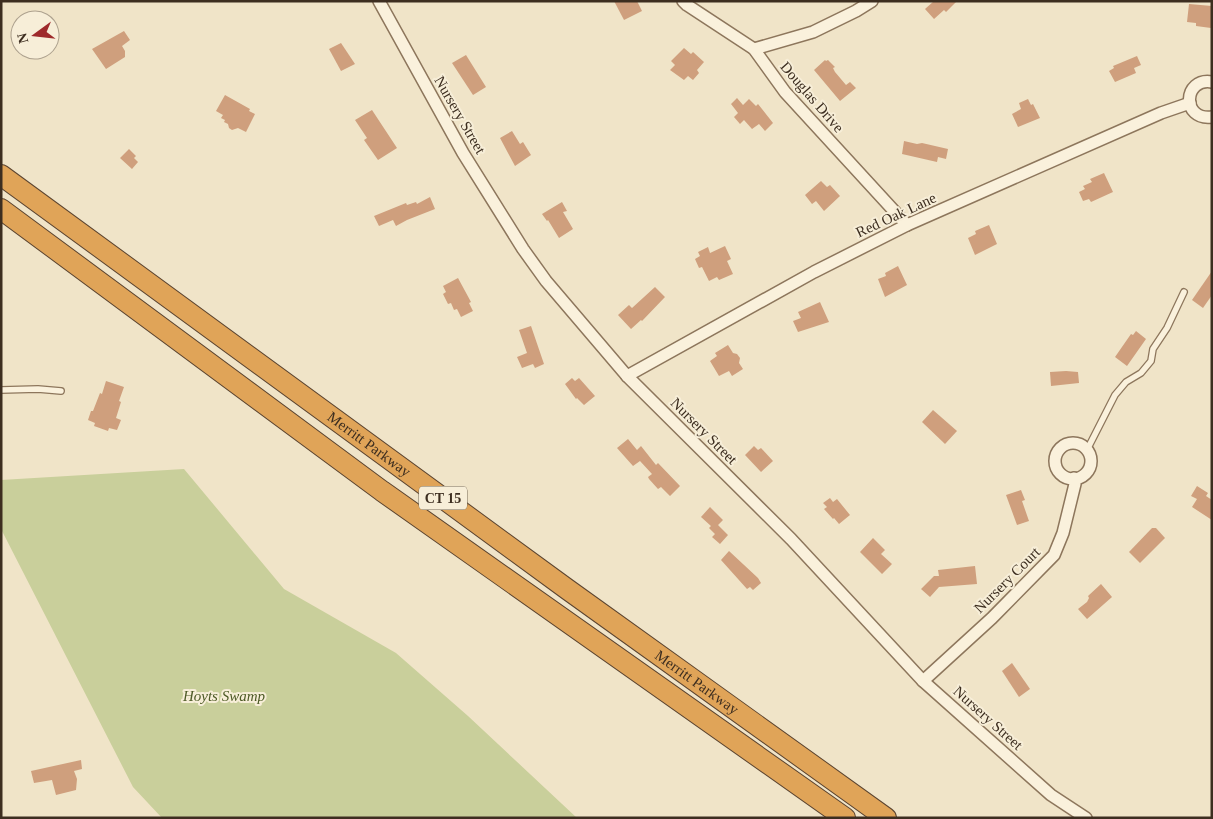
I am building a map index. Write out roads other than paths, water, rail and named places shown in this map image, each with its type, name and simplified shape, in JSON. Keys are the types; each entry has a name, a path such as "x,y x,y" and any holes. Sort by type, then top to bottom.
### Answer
{"highway":[{"name":"Merritt Parkway","path":"1,174 567,589 886,818"},
{"name":"Merritt Parkway","path":"1,209 382,490 845,818"}],"street":[{"name":"Nursery Street","path":"379,1 464,153 523,249 546,281 627,376 791,539 923,681 1051,794 1086,818"},
{"name":"Douglas Drive","path":"683,1 754,49 785,92 907,225"},
{"path":"754,49 813,32 856,12 872,1"},
{"path":"1212,82 1202,82 1190,93 1190,104 1197,114 1203,117 1212,117"},
{"name":"Red Oak Lane","path":"627,376 814,272 907,225 1161,113 1190,104"},
{"path":"1076,443 1085,448 1090,456 1090,466 1084,474 1074,478 1067,477 1059,472 1055,463 1056,455 1061,447 1076,443"},
{"name":"Nursery Court","path":"923,681 992,618 1054,555 1063,532 1075,484 1074,478"}],"lane":[{"path":"1085,448 1089,446 1116,395 1126,382 1141,373 1151,361 1153,349 1167,328 1184,292"},
{"path":"1,390 38,389 61,391"}],"park label":[{"name":"Hoyts Swamp","path":"224,696"}]}
